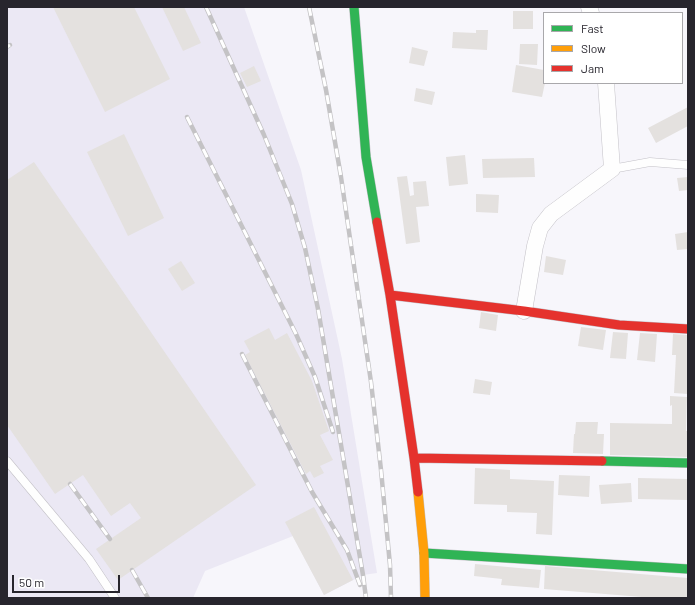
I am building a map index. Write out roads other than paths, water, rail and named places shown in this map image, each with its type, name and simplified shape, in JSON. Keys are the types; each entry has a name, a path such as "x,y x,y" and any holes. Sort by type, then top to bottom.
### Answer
{"street":[{"path":"354,7 366,157 390,295 414,458 424,554 425,598"},
{"path":"524,311 535,246 540,228 551,214 612,169 606,84"},
{"path":"390,295 524,311 619,325 688,329"},
{"path":"414,458 688,463"},
{"path":"424,554 688,568"}],"lane":[{"path":"612,169 650,162 688,165"},
{"path":"7,461 89,559 115,598"}],"railway":[{"path":"206,7 264,135 292,204 305,248 318,309 366,598"},
{"path":"309,7 326,90 341,177 371,382 390,565 391,598"},
{"path":"187,117 296,334 315,377 333,432"},
{"path":"242,354 312,492 347,550 360,585"},
{"path":"70,484 110,539"},
{"path":"132,570 148,598"}]}
